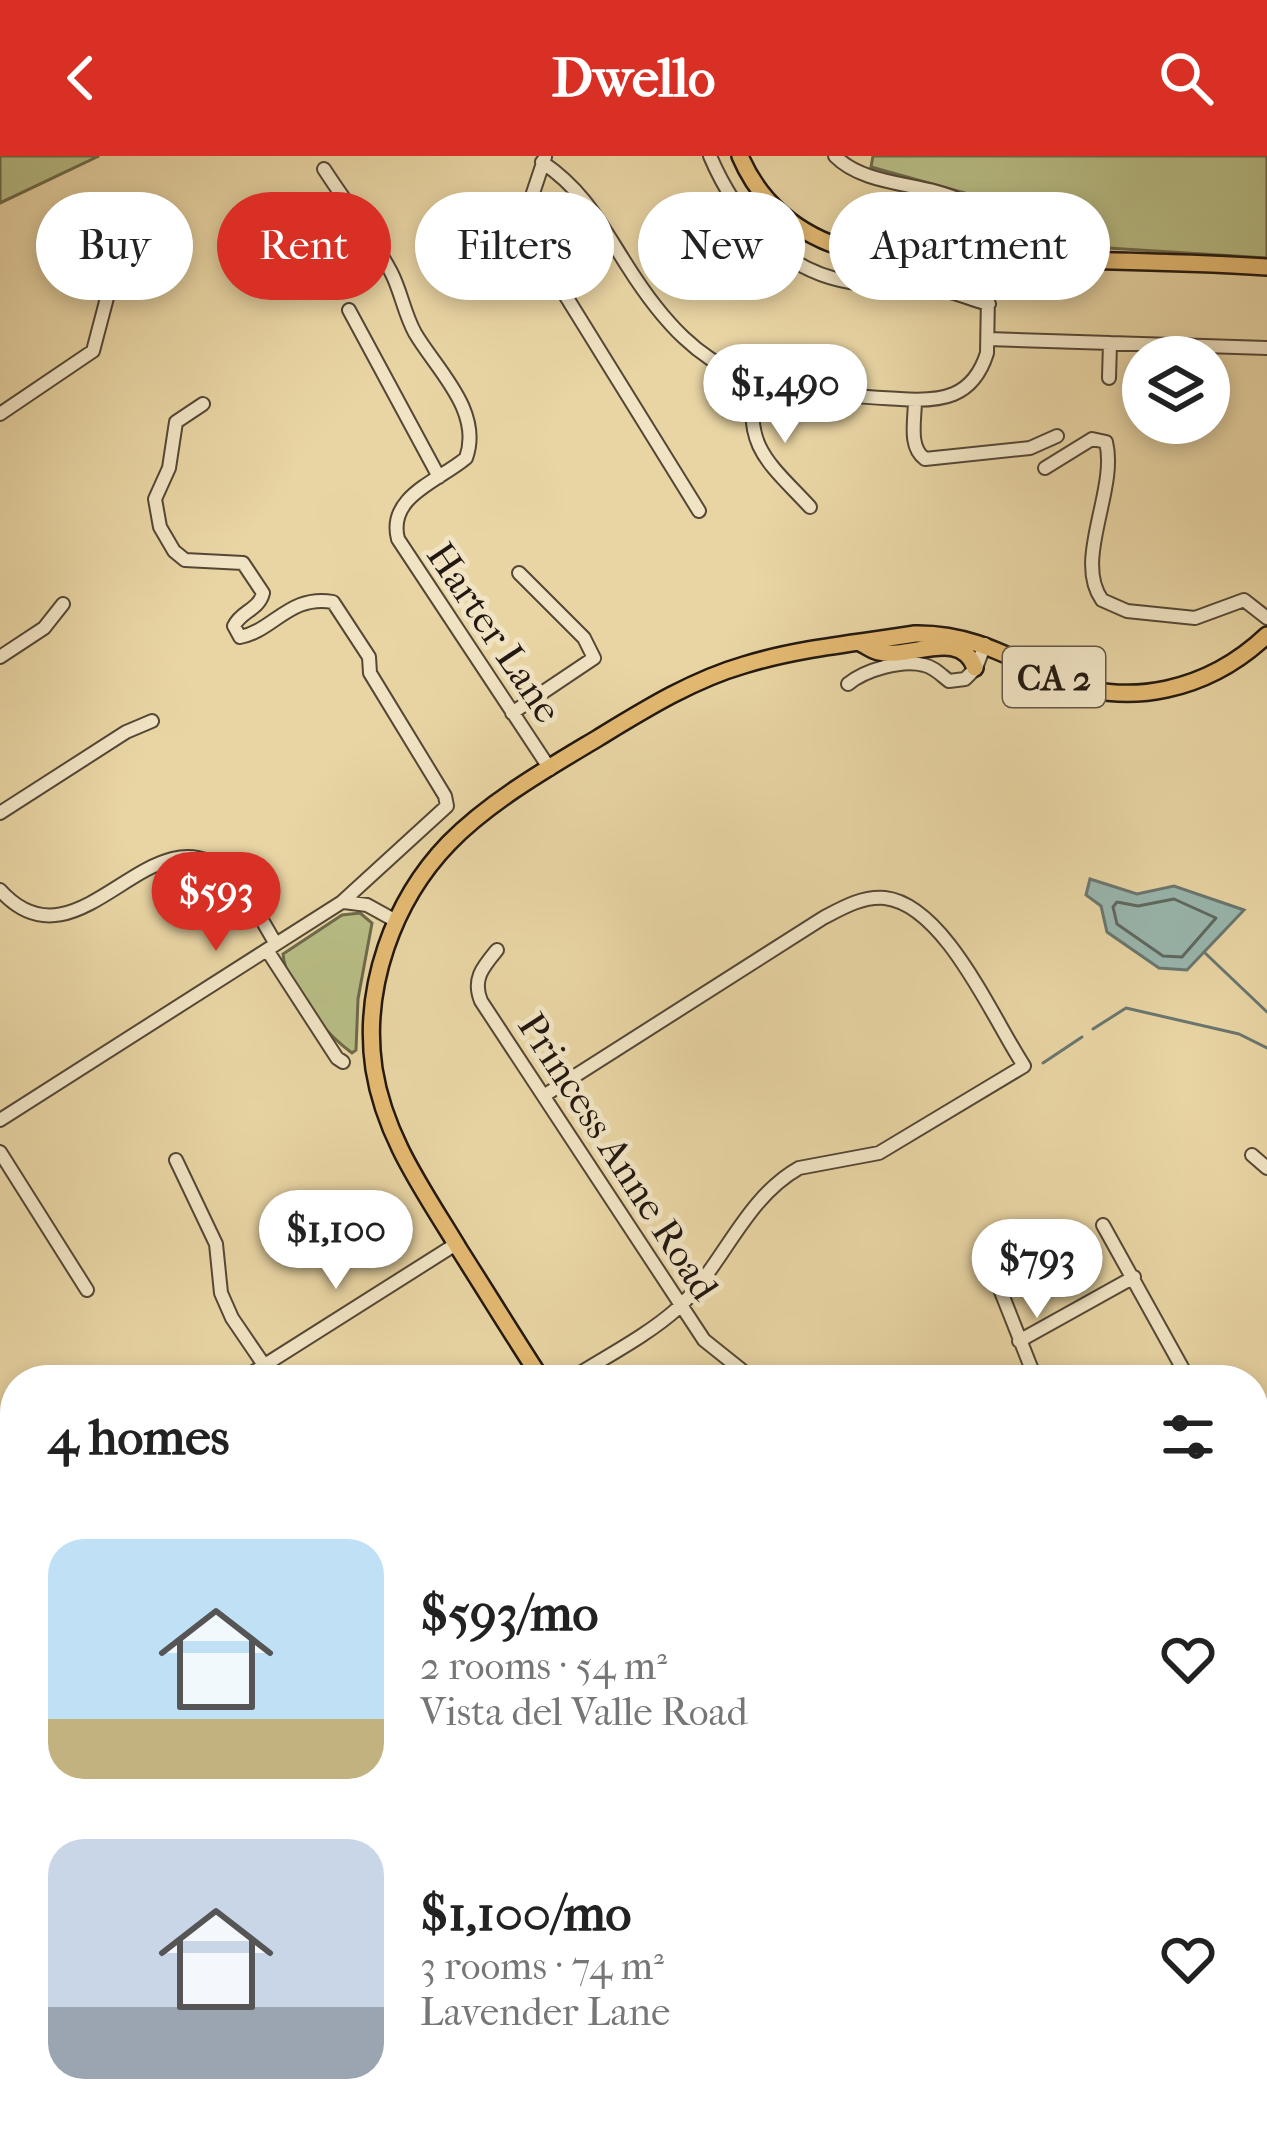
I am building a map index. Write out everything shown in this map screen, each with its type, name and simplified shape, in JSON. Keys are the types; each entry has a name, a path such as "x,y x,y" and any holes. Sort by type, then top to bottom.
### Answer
{"main road":[{"path":"740,156 752,181 776,209 829,242"},
{"path":"1110,265 1267,270"},
{"name":"CA 2","path":"533,1365 406,1165 388,1123 374,1066 374,992 396,921 452,840 550,769 674,694 729,670 859,643 941,633 985,644 1071,683 1137,693 1168,690 1213,675 1267,635"},
{"path":"859,643 881,653 932,647 962,650 975,668"}],"street":[{"path":"710,156 745,218 797,264 848,282 937,288 989,304"},
{"path":"836,156 870,178 928,192"},
{"path":"699,511 538,251 531,199 544,159 582,193 656,308 681,336 705,357 754,383 792,392 945,400 960,392 982,368 989,300"},
{"name":"Harter Lane","path":"324,170 339,192"},
{"name":"Harter Lane","path":"391,271 409,320 439,363 464,413 470,450 462,462 403,504 396,514 398,538 550,769"},
{"path":"0,414 93,351 106,300"},
{"path":"349,310 439,477"},
{"path":"988,339 1267,348"},
{"path":"1109,378 1110,343"},
{"path":"754,383 750,426 755,443 810,507"},
{"path":"915,400 914,445 925,459 1030,448 1057,436"},
{"path":"0,1120 342,902 447,806 370,673 369,657 333,602 320,600 282,611 240,638 234,626 238,617 255,608 262,592 244,562 194,561 174,551 160,526 155,499 169,468 176,422 203,404"},
{"path":"1045,468 1097,437 1106,442 1109,474 1091,577 1102,600 1127,611 1195,618 1244,600 1267,618"},
{"path":"512,713 594,658 584,638 519,573"},
{"path":"0,657 44,628 63,604"},
{"path":"848,683 866,672 915,663 927,665 950,681 965,679 985,644"},
{"path":"0,813 126,732 152,721"},
{"path":"0,890 21,908 49,916 81,909 163,860 193,858 231,876 343,1061"},
{"path":"545,1095 846,906 881,898 904,902 941,936 1024,1066 879,1153 788,1174 754,1209 680,1306 592,1365"},
{"path":"342,902 367,905 396,921"},
{"name":"Princess Anne Road","path":"497,950 482,968 476,988 680,1306 712,1349 734,1365"},
{"path":"0,1152 87,1290"},
{"path":"1252,1155 1267,1168"},
{"path":"176,1160 216,1244 221,1293 264,1365 457,1244"},
{"path":"1103,1225 1181,1365"},
{"path":"1019,1341 1133,1277"},
{"path":"995,1279 1029,1365"}],"green space":[{"path":"0,156 99,156 0,203"},
{"path":"873,156 1267,156 1267,258 1110,248 1110,192 962,192 871,167"},
{"path":"360,913 372,923 352,1053 309,1009 291,981 283,954 342,915"}],"water":[{"path":"1090,879 1137,894 1174,886 1244,910 1187,970 1159,968 1107,932 1101,906 1086,895"}],"waterway":[{"path":"1204,952 1267,1012"},
{"path":"1093,1029 1126,1008 1239,1034 1267,1048"},
{"path":"1043,1063 1082,1037"}]}
